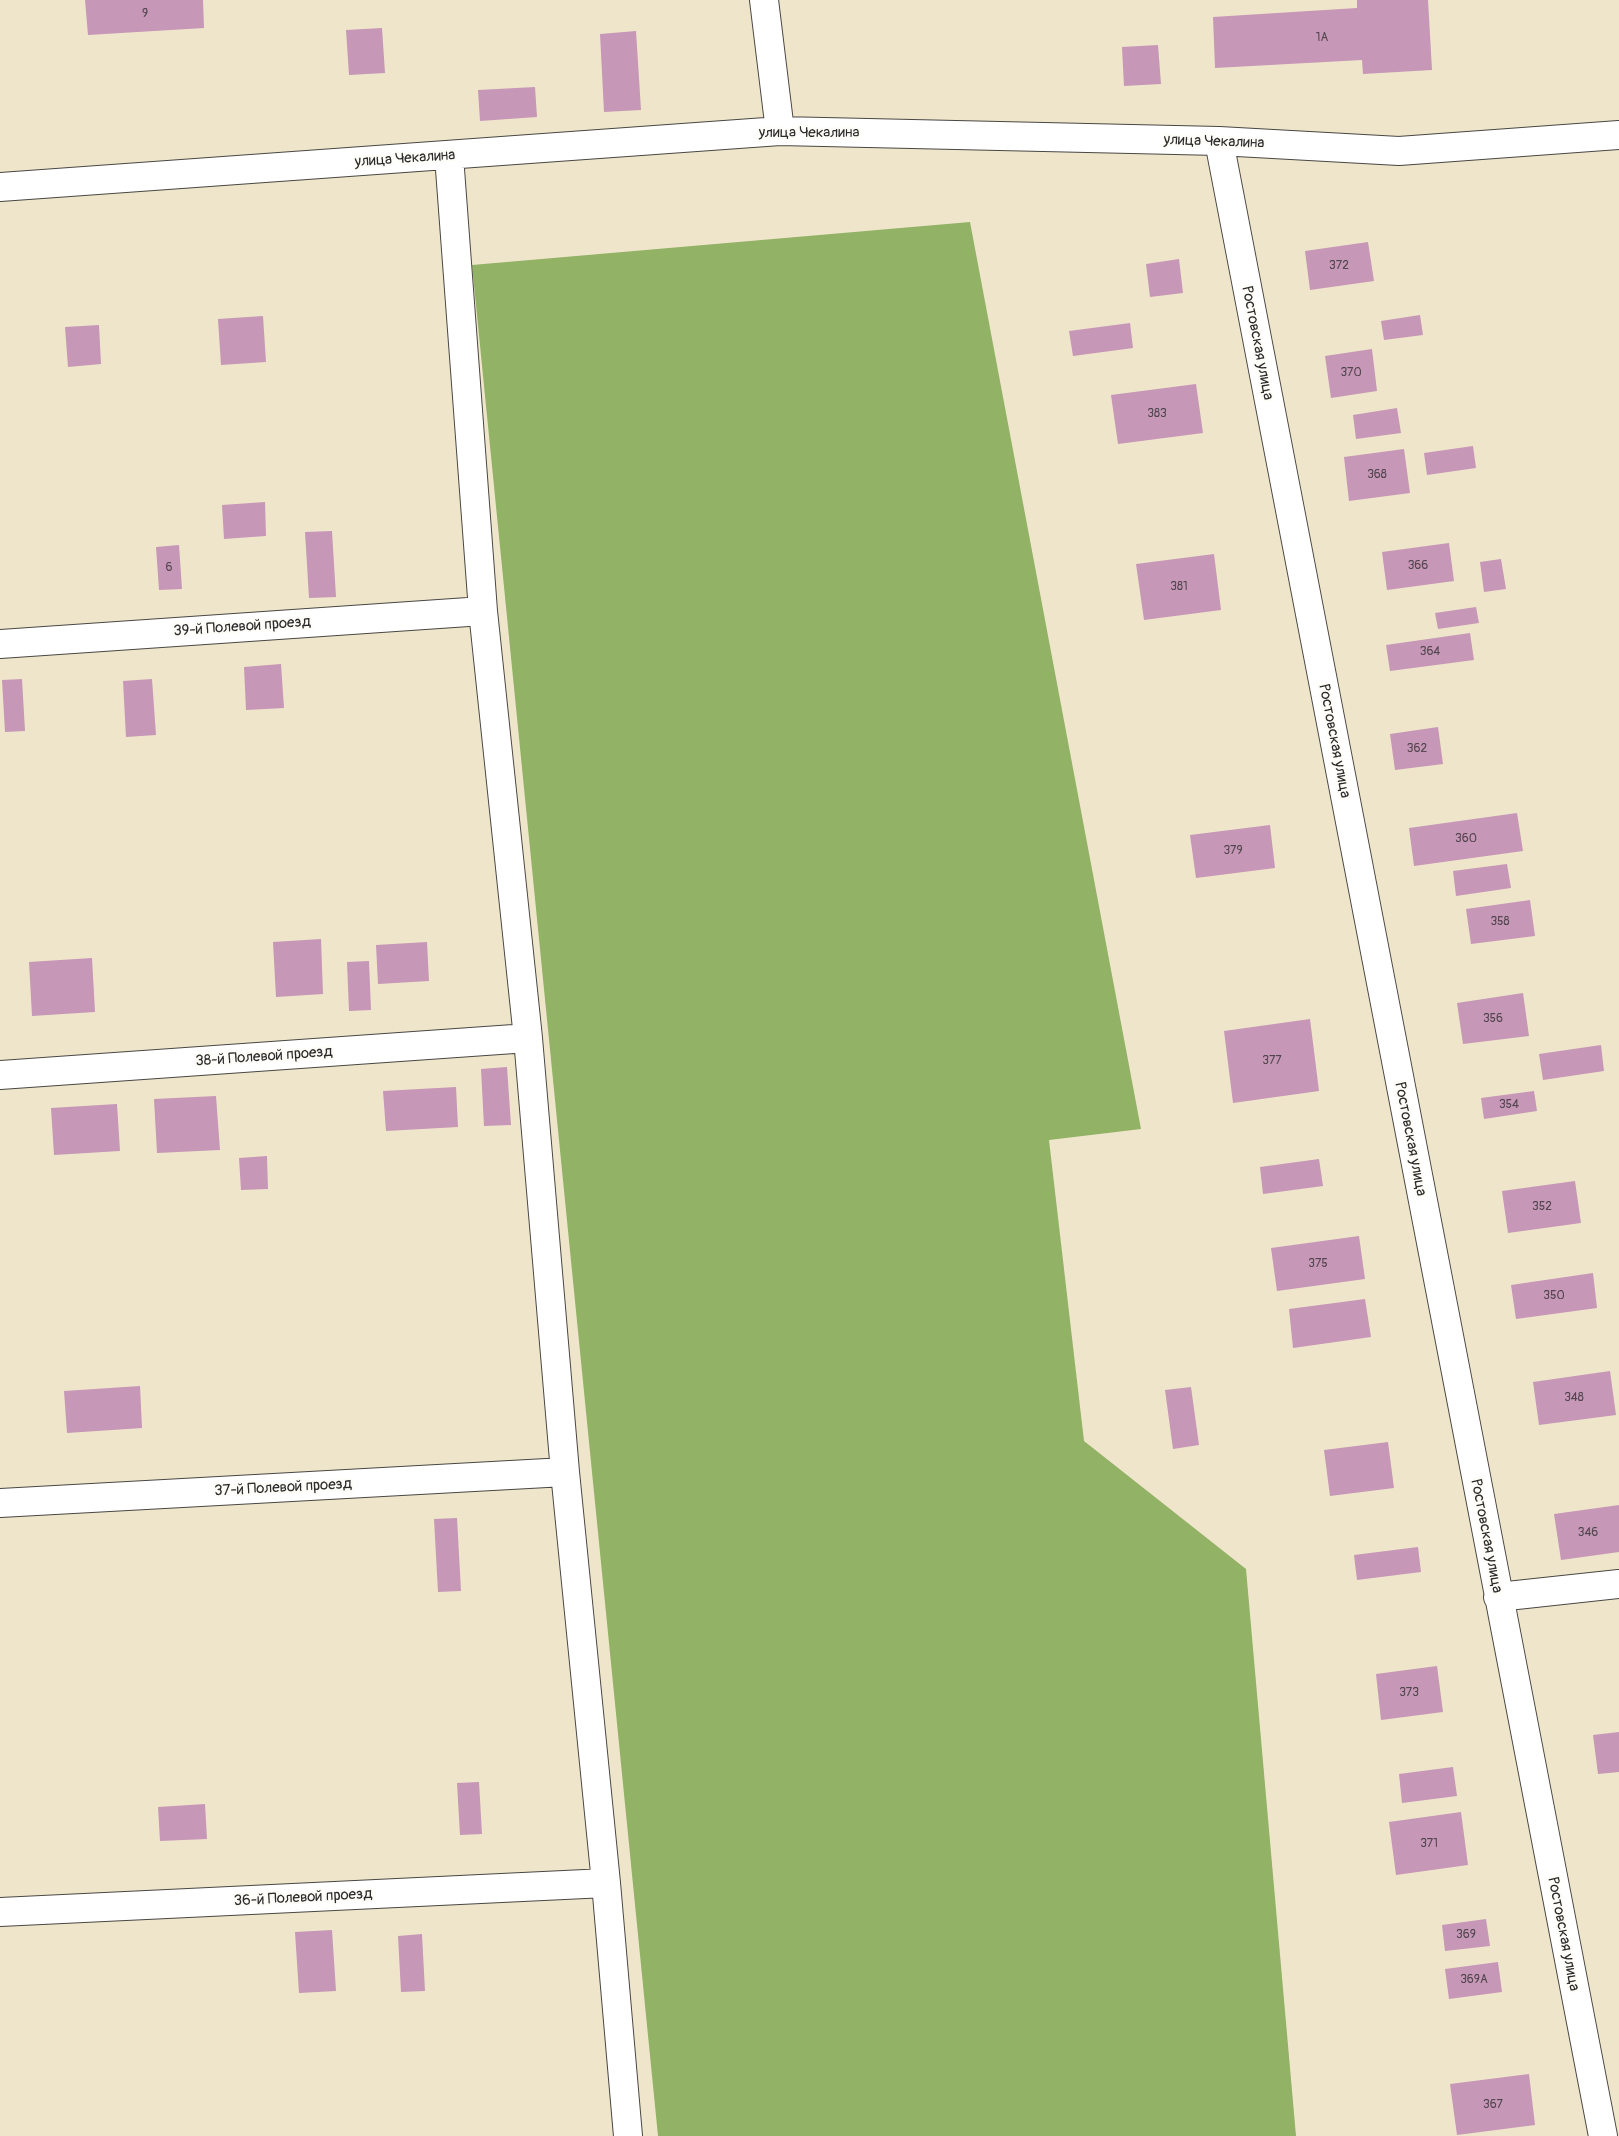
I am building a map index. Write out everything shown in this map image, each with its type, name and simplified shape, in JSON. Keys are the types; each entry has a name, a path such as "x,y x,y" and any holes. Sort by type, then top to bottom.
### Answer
{"street":[{"path":"764,0 780,131"},
{"name":"улица Чекалина","path":"0,187 780,131 1218,141 1399,151 1619,135"},
{"name":"Ростовская улица","path":"1218,141 1603,2136"},
{"path":"449,156 483,612 528,1038 565,1472 606,1883 628,2136"},
{"name":"39-й Полевой проезд","path":"0,644 483,612"},
{"name":"38-й Полевой проезд","path":"0,1075 528,1038"},
{"name":"37-й Полевой проезд","path":"0,1504 565,1472"},
{"path":"1498,1597 1619,1584"},
{"name":"36-й Полевой проезд","path":"0,1912 606,1883"}],"green space":[{"path":"970,222 1141,1129 1049,1140 1084,1441 1246,1569 1296,2136 658,2136 472,265"}],"building":[{"path":"85,0 203,0 204,28 88,35"},
{"path":"1357,0 1428,0 1432,70 1363,74 1362,60 1215,68 1213,17 1357,8"},
{"path":"382,28 385,73 349,75 346,30"},
{"path":"636,31 641,110 604,112 600,34"},
{"path":"1158,45 1161,84 1124,86 1122,47"},
{"path":"535,87 537,117 480,121 478,90"},
{"path":"1368,242 1374,281 1310,290 1305,251"},
{"path":"1179,259 1183,293 1150,297 1146,264"},
{"path":"1420,315 1423,335 1384,340 1381,321"},
{"path":"263,316 266,362 221,365 218,319"},
{"path":"1130,323 1133,348 1073,356 1069,331"},
{"path":"99,325 101,364 68,367 65,327"},
{"path":"1372,349 1377,391 1331,398 1325,356"},
{"path":"1196,384 1203,433 1118,444 1111,395"},
{"path":"1397,408 1401,433 1356,439 1353,415"},
{"path":"1473,446 1476,468 1427,475 1424,453"},
{"path":"1404,449 1410,493 1349,501 1344,457"},
{"path":"265,502 266,536 224,539 222,505"},
{"path":"332,531 336,597 309,598 305,532"},
{"path":"1449,543 1454,581 1387,590 1382,552"},
{"path":"179,545 182,589 159,590 156,547"},
{"path":"1214,554 1221,610 1144,620 1136,564"},
{"path":"1501,559 1506,589 1484,592 1480,562"},
{"path":"1476,607 1479,623 1438,629 1435,613"},
{"path":"1470,633 1474,660 1390,671 1386,645"},
{"path":"281,664 284,708 246,710 244,667"},
{"path":"22,679 25,731 5,732 2,680"},
{"path":"152,679 156,735 126,737 123,681"},
{"path":"1438,727 1443,764 1395,770 1390,734"},
{"path":"1517,813 1523,851 1414,866 1409,828"},
{"path":"1270,825 1275,868 1196,878 1190,835"},
{"path":"1507,864 1511,888 1456,896 1453,871"},
{"path":"1530,900 1535,936 1471,944 1466,909"},
{"path":"321,939 323,994 276,997 273,942"},
{"path":"427,942 429,981 378,984 376,945"},
{"path":"92,958 95,1012 32,1016 29,962"},
{"path":"369,961 371,1010 349,1011 347,962"},
{"path":"1523,993 1529,1036 1463,1044 1457,1003"},
{"path":"1310,1019 1319,1091 1233,1103 1224,1031"},
{"path":"1601,1045 1604,1071 1543,1080 1539,1054"},
{"path":"507,1067 511,1125 484,1126 481,1069"},
{"path":"456,1087 458,1127 386,1131 383,1091"},
{"path":"1534,1091 1537,1111 1484,1119 1481,1098"},
{"path":"216,1096 220,1150 157,1153 154,1099"},
{"path":"117,1104 120,1151 54,1155 51,1108"},
{"path":"267,1156 268,1189 241,1190 239,1158"},
{"path":"1319,1159 1323,1186 1263,1194 1260,1167"},
{"path":"1575,1181 1581,1223 1508,1233 1502,1191"},
{"path":"1359,1236 1365,1279 1277,1291 1271,1248"},
{"path":"1593,1273 1597,1308 1516,1319 1511,1285"},
{"path":"1365,1299 1371,1337 1293,1348 1289,1309"},
{"path":"1610,1371 1616,1415 1539,1425 1533,1382"},
{"path":"140,1386 142,1428 67,1433 64,1391"},
{"path":"1191,1387 1199,1445 1173,1449 1165,1390"},
{"path":"1388,1442 1394,1488 1330,1496 1324,1450"},
{"path":"1619,1505 1619,1552 1561,1560 1554,1514"},
{"path":"457,1518 461,1591 438,1592 434,1519"},
{"path":"1418,1547 1421,1572 1357,1580 1354,1555"},
{"path":"1437,1666 1443,1712 1381,1720 1376,1674"},
{"path":"1619,1732 1619,1772 1598,1774 1593,1735"},
{"path":"1453,1767 1457,1796 1402,1803 1399,1774"},
{"path":"479,1782 482,1834 460,1835 457,1783"},
{"path":"205,1804 207,1839 160,1841 158,1807"},
{"path":"1461,1812 1468,1865 1396,1875 1389,1822"},
{"path":"1486,1919 1490,1946 1445,1951 1442,1925"},
{"path":"332,1930 336,1991 299,1993 295,1932"},
{"path":"422,1934 425,1991 401,1992 398,1936"},
{"path":"1498,1962 1502,1992 1449,1999 1445,1969"},
{"path":"1529,2074 1535,2125 1457,2135 1450,2084"}]}
